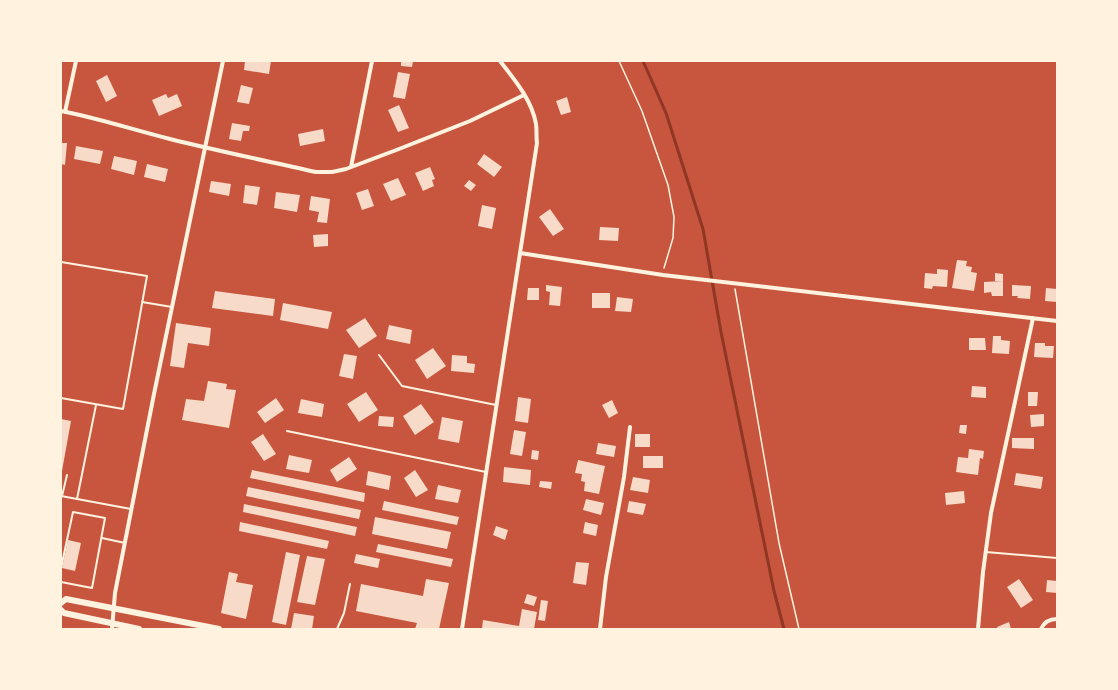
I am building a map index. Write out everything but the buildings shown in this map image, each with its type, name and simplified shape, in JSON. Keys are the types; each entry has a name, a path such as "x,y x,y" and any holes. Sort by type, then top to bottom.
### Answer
{"main road":[{"path":"61,603 66,599 219,629"},
{"path":"61,610 64,613 113,626 139,629"}],"street":[{"path":"76,61 63,111 170,139 316,172 332,172 351,167 470,120 524,95"},
{"path":"113,626 114,593 223,61"},
{"path":"351,167 372,61"},
{"path":"462,629 537,143 534,115 524,95 500,61"},
{"path":"520,253 691,278 1057,321"},
{"path":"978,629 983,572 991,513 1033,318"},
{"path":"600,629 606,577 624,477 630,427"},
{"path":"1041,629 1049,620 1057,619"}],"lane":[{"path":"61,262 146,276 122,409 61,398"},
{"path":"142,302 172,307"},
{"path":"379,355 402,386 496,405"},
{"path":"77,499 96,405"},
{"path":"287,431 486,472"},
{"path":"67,475 61,496 131,509"},
{"path":"61,568 73,512 104,518 102,538 92,588 61,582"},
{"path":"102,538 125,543"},
{"path":"986,552 1057,558"},
{"path":"337,629 344,613 350,584"}],"path":[{"path":"620,61 642,111 668,185 674,217 673,238 664,266"},
{"path":"734,283 779,543 799,629"}],"waterway":[{"path":"643,61 666,113 703,229 721,332 774,591 784,629"}]}
